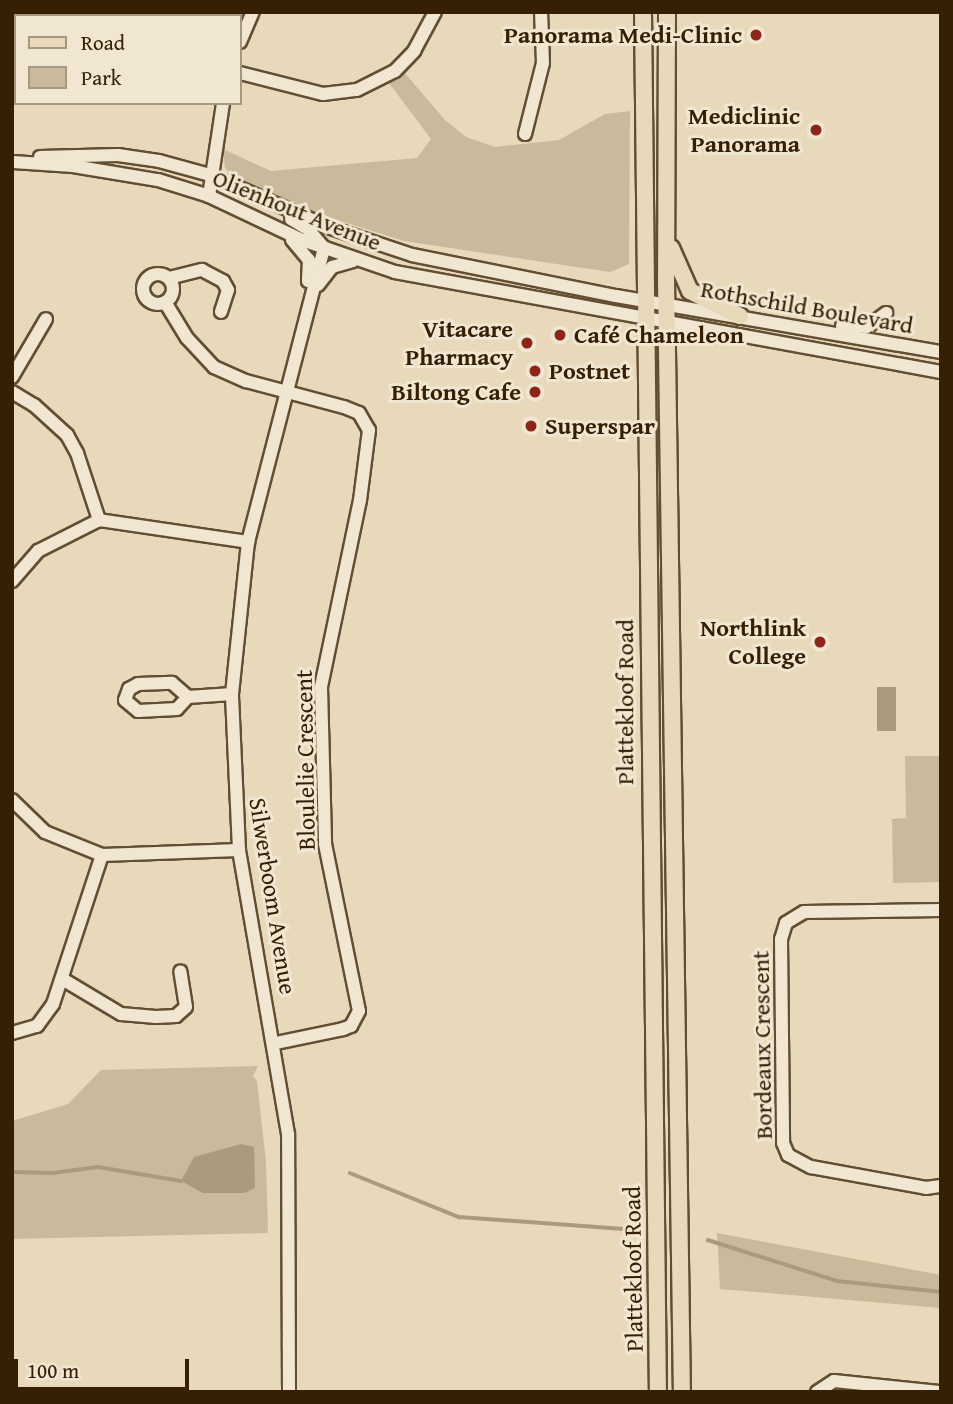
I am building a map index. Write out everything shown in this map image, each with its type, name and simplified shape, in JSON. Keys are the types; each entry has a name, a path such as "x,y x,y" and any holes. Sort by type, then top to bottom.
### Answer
{"main road":[{"name":"Plattekloof Road","path":"643,12 647,302 647,732 658,1392"},
{"name":"Plattekloof Road","path":"667,12 666,236 682,1392"},
{"path":"666,236 691,291 740,316"}],"street":[{"path":"242,37 253,12"},
{"path":"242,74 323,94 357,90 395,71 414,51 435,12"},
{"path":"525,134 543,63 541,12"},
{"path":"209,196 210,174 223,105"},
{"name":"Olienhout Avenue","path":"12,162 46,156 118,155 210,174 365,240 412,255 667,304"},
{"name":"Olienhout Avenue","path":"12,162 118,172 209,196 271,226 357,260 439,281 668,323"},
{"path":"264,199 309,230 324,248 342,241 365,240"},
{"path":"271,226 305,252 309,297"},
{"name":"Silwerboom Avenue","path":"289,1392 290,1171 276,1043 239,850 232,694 248,542 284,391 324,248"},
{"path":"309,297 327,271 357,260"},
{"path":"169,278 174,290 165,302 151,302 144,285 154,274 169,278 202,270 223,281 228,290 221,312"},
{"name":"Bloulelie Crescent","path":"165,302 187,338 214,367 359,413 369,430 360,500 320,687 325,844 359,1011 351,1026 276,1043"},
{"name":"Rothschild Boulevard","path":"667,304 941,352"},
{"path":"786,324 811,321 867,327 886,313"},
{"path":"12,377 46,319"},
{"name":"Rothschild Boulevard","path":"668,323 941,372"},
{"path":"12,392 43,412 67,435 77,453 99,520"},
{"path":"12,580 38,551 99,520 248,542"},
{"path":"188,697 232,694"},
{"path":"12,800 45,832 102,855 239,850"},
{"path":"12,1034 37,1026 64,980 102,855"},
{"name":"Bordeaux Crescent","path":"941,910 804,912 786,923 781,939 785,1149 793,1160 811,1167 926,1188 941,1186"},
{"path":"64,980 121,1014 176,1016 186,1007 180,971"},
{"path":"817,1392 834,1381 941,1392"}],"green space":[{"path":"403,71 445,120 466,137 495,147 559,140 605,114 630,111 629,264 610,272 404,241 299,208 236,179 225,168 223,149 271,171 417,158 431,139 389,83"},
{"path":"905,756 941,756 941,882 893,883 892,819 906,818"},
{"path":"258,1066 253,1076 257,1081 266,1162 268,1233 12,1239 12,1121 68,1104 101,1070"},
{"path":"717,1233 941,1275 941,1308 720,1289"}],"shaded area":[{"path":"877,687 896,687 896,731 877,731"},
{"path":"241,1144 254,1147 255,1188 244,1193 203,1193 181,1181 194,1157"}],"waterway":[{"path":"12,1172 53,1173 98,1167 181,1181"},
{"path":"350,1173 459,1217 634,1230"},
{"path":"708,1240 837,1281 941,1292"}],"place":[{"name":"Panorama Medi-Clinic","path":"756,35"},
{"name":"Mediclinic Panorama","path":"816,130"},
{"name":"Café Chameleon","path":"560,335"},
{"name":"Vitacare Pharmacy","path":"527,343"},
{"name":"Postnet","path":"535,371"},
{"name":"Biltong Cafe","path":"535,392"},
{"name":"Superspar","path":"531,426"},
{"name":"Northlink College","path":"820,642"}]}
